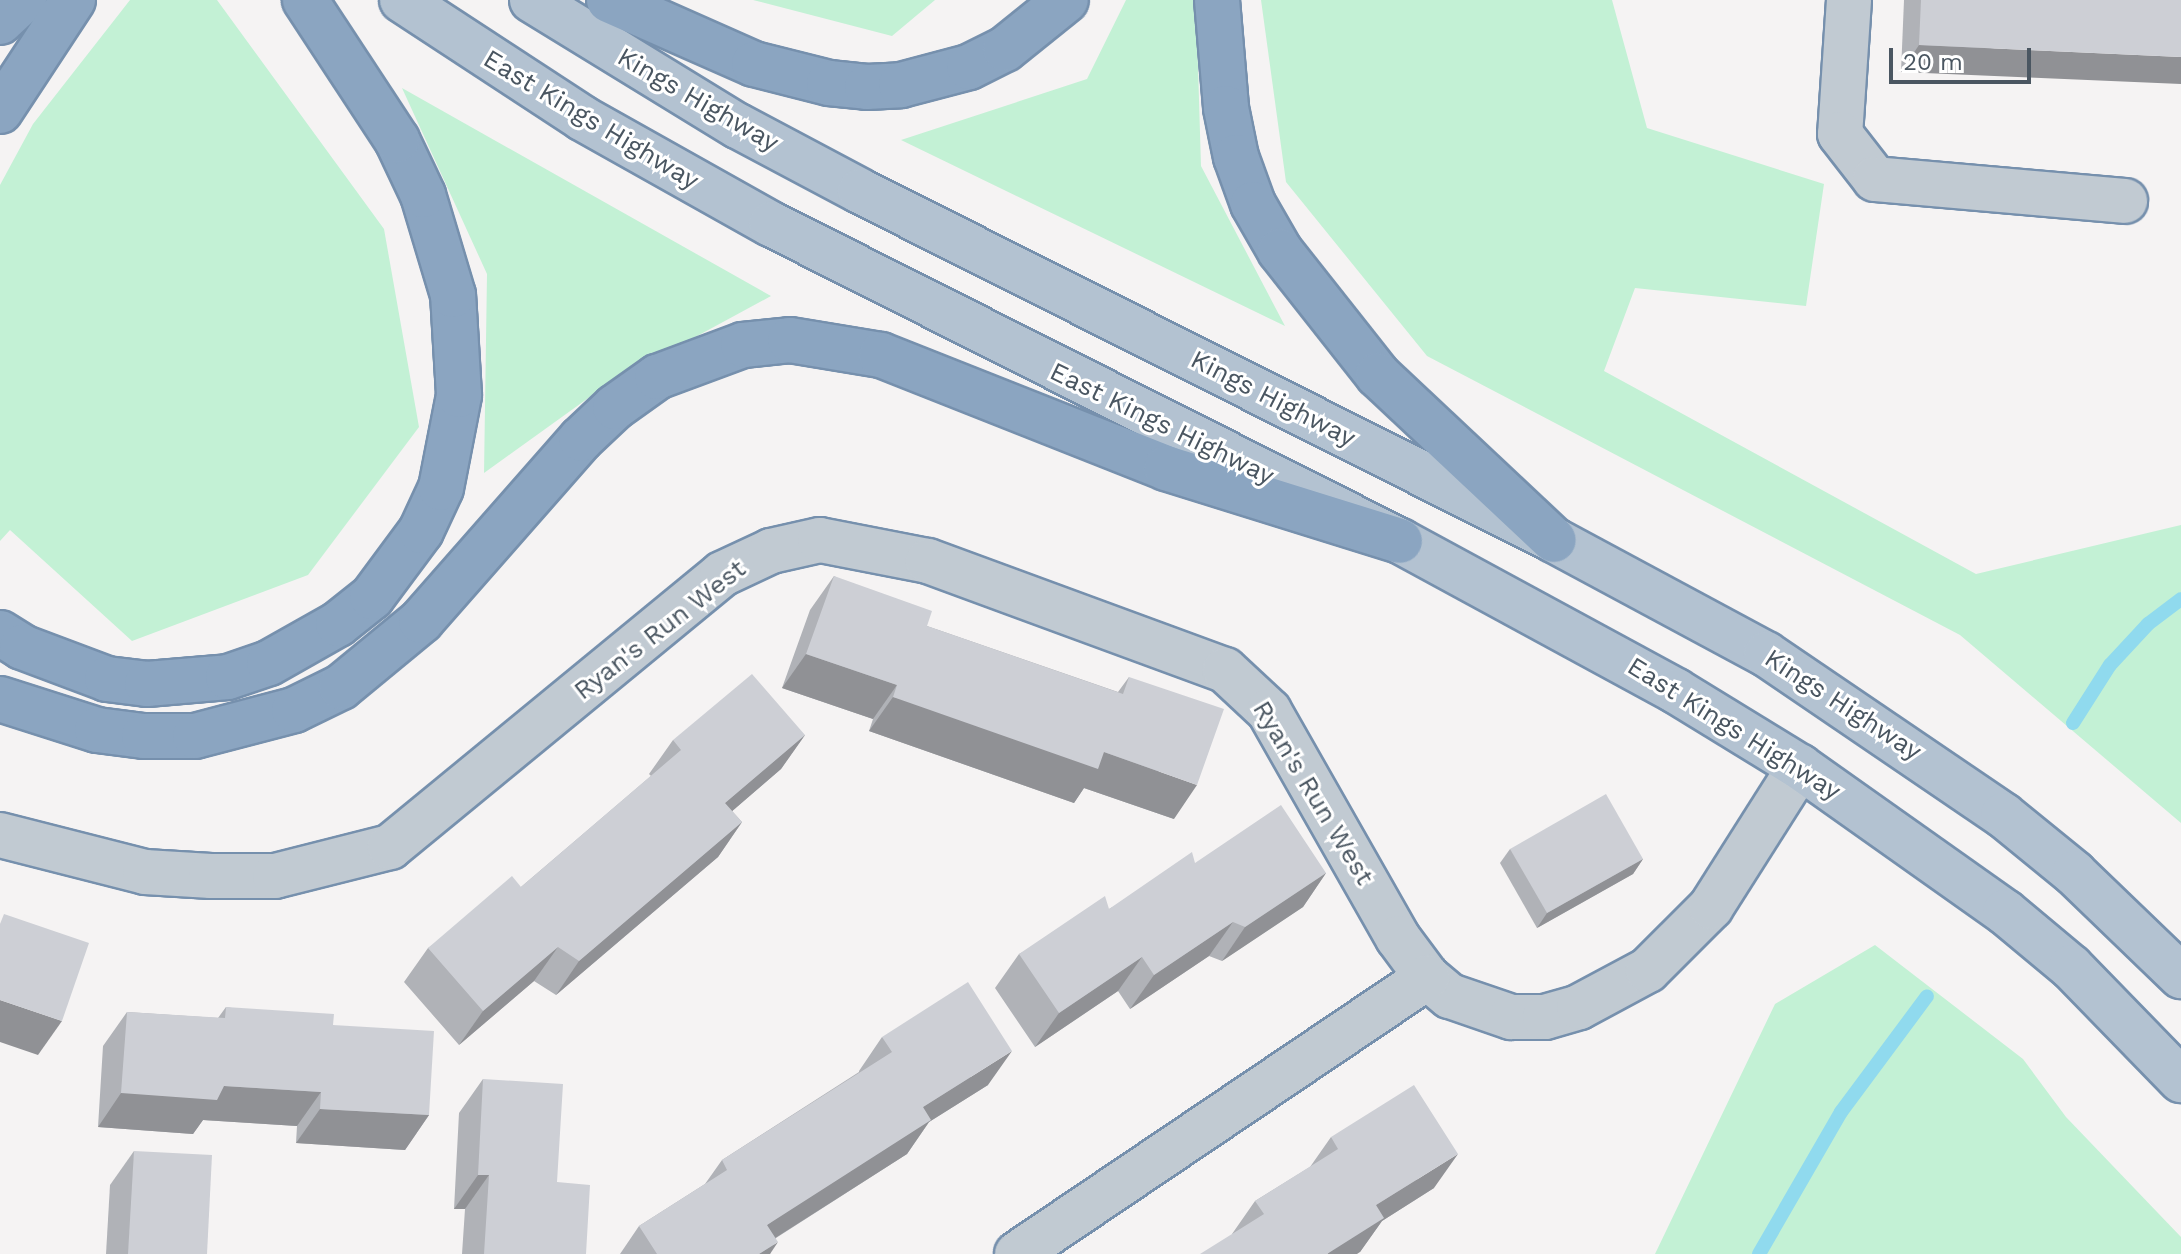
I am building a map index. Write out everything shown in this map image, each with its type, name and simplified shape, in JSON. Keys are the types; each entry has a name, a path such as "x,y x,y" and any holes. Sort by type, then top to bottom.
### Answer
{"highway":[{"path":"0,22 24,0"},
{"path":"0,111 73,0"},
{"path":"0,633 37,653 107,679 147,684 228,677 269,663 338,624 372,597 421,531 441,488 459,395 453,295 423,195 397,140 305,0"},
{"path":"609,0 754,64 829,83 867,87 901,85 969,67 1005,49 1066,0"},
{"path":"1217,0 1226,108 1236,157 1253,204 1280,251 1378,375 1554,540"},
{"path":"0,699 97,730 144,736 195,736 294,710 341,687 421,621 581,439 615,407 657,377 743,345 790,340 881,355 1166,468 1400,541"}],"main road":[{"name":"East Kings Highway","path":"402,0 582,118 784,231 1400,541 1585,640 1800,767 1922,849 2071,967 2181,1080"},
{"name":"Kings Highway","path":"532,0 738,126 902,214 1554,540 1766,654 2003,815 2074,873 2181,976"}],"lane":[{"path":"1849,0 1840,134 1875,179 2125,201"},
{"name":"Ryan's Run West","path":"0,835 145,872 211,876 275,876 390,847 722,574 771,551 820,540 928,561 1225,670 1269,711 1398,938 1427,977 1478,1009 1511,1017 1545,1017 1579,1007 1648,970 1711,907 1800,767"},
{"path":"1017,1254 1427,977"}],"green space":[{"path":"130,0 217,0 384,229 419,427 308,575 132,641 10,530 0,541 0,185 33,124"},
{"path":"753,0 935,0 892,36"},
{"path":"1126,0 1196,0 1201,166 1285,326 901,140 1087,79"},
{"path":"1261,0 1612,0 1647,128 1824,184 1806,306 1635,288 1604,371 1976,574 2181,525 2181,823 1960,635 1427,356 1286,182"},
{"path":"402,88 771,296 605,386 484,473 487,274"},
{"path":"1875,945 2023,1059 2066,1117 2181,1237 2181,1254 1655,1254 1775,1004"}],"building":[{"path":"1921,0 2181,0 2181,57 1919,45"},
{"path":"834,576 932,611 927,626 1123,694 1129,677 1224,709 1197,785 1104,752 1098,769 893,697 897,685 806,654"},
{"path":"752,674 805,735 725,803 742,822 579,961 558,947 483,1011 428,948 512,876 521,887 681,750 673,740"},
{"path":"1606,794 1643,859 1547,913 1510,849"},
{"path":"1281,805 1326,873 1245,927 1233,922 1154,975 1142,957 1059,1013 1019,954 1105,896 1109,909 1192,852 1195,863"},
{"path":"4,914 89,943 62,1021 0,1000 0,924"},
{"path":"968,982 1012,1051 923,1107 931,1120 767,1225 778,1242 759,1254 657,1254 639,1226 727,1170 722,1160 892,1052 882,1037"},
{"path":"226,1007 334,1014 333,1025 434,1031 429,1115 320,1109 321,1092 224,1086 217,1100 121,1093 127,1012 225,1018"},
{"path":"483,1079 563,1084 557,1182 590,1185 586,1254 484,1254 489,1175 478,1175"},
{"path":"1414,1085 1458,1154 1376,1205 1384,1218 1327,1254 1200,1254 1264,1214 1255,1201 1338,1149 1331,1137"},
{"path":"134,1151 212,1155 207,1254 128,1254"}],"waterway":[{"path":"2073,723 2110,665 2148,624 2181,599"},
{"path":"1759,1254 1841,1112 1927,996"}]}
